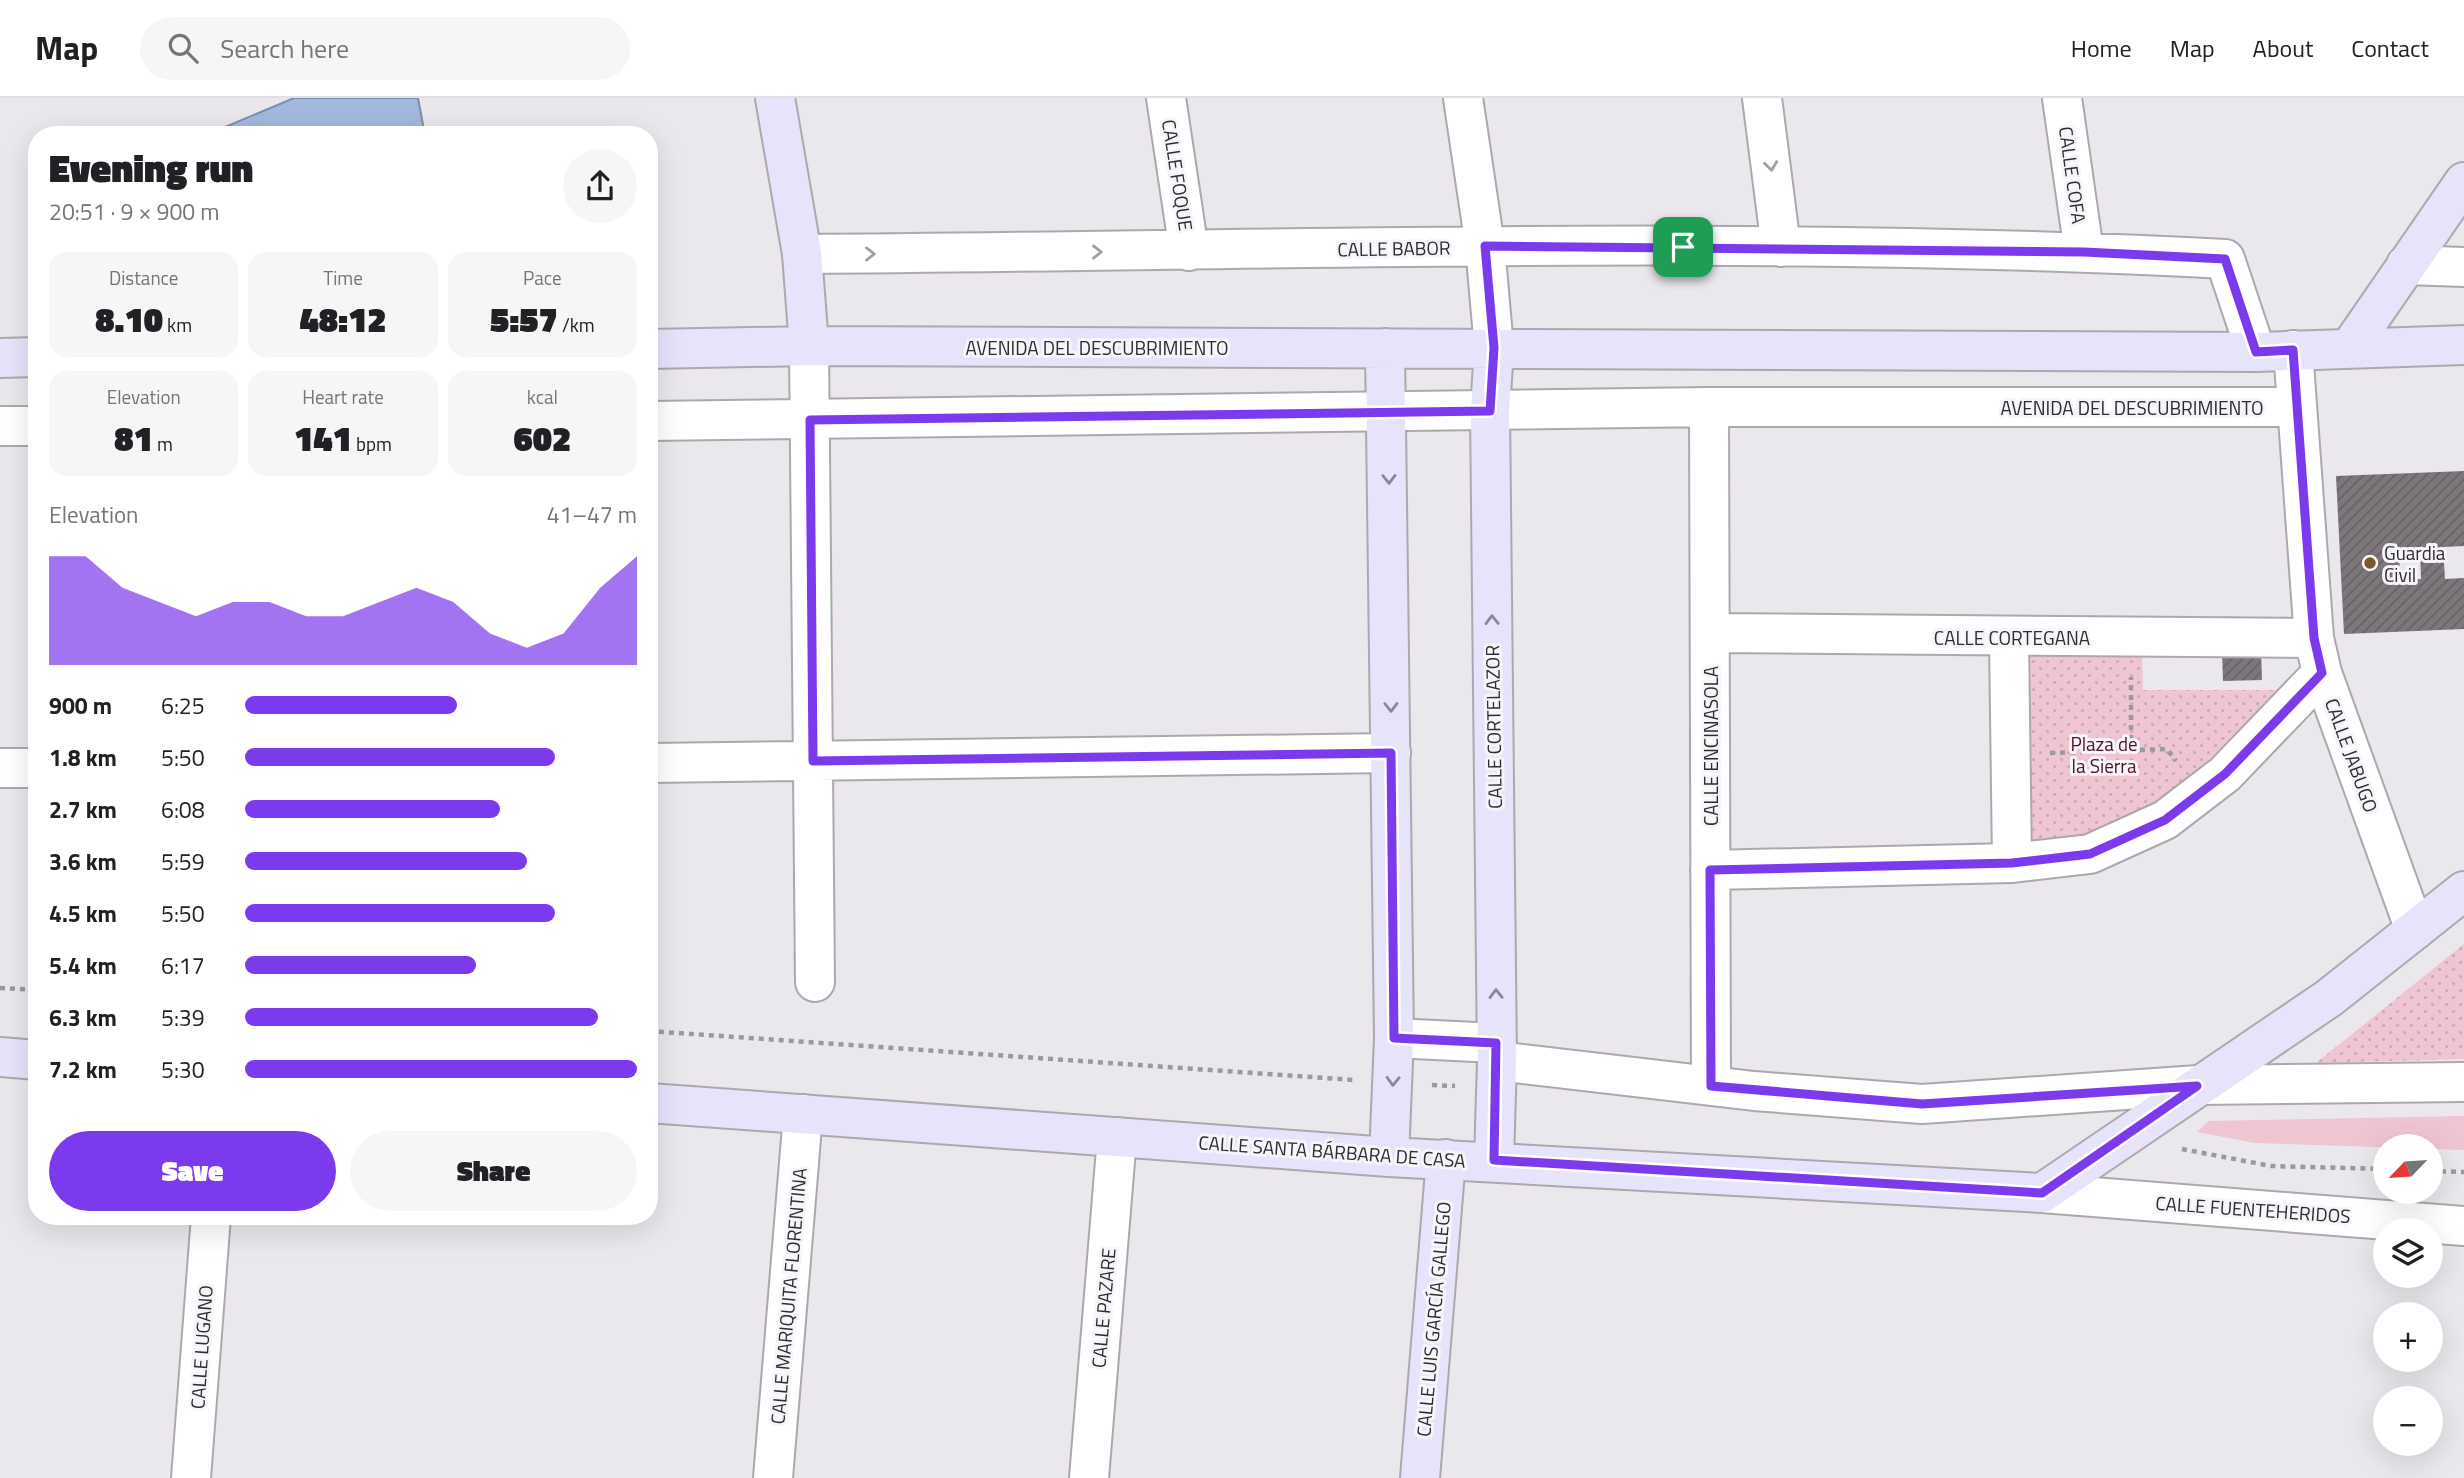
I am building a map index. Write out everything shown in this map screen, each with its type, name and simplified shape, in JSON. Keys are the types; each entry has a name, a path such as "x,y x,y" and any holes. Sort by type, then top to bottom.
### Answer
{"street":[{"path":"775,98 802,254 809,346 815,982"},
{"name":"CALLE FOQUE","path":"1166,98 1189,251"},
{"path":"1463,98 1485,246 1494,348 1490,411"},
{"path":"1762,98 1781,247"},
{"name":"CALLE COFA","path":"2062,98 2084,252"},
{"path":"2349,349 2464,182"},
{"name":"CALLE BABOR","path":"802,254 1485,246 1781,247 2084,252 2225,259 2275,351"},
{"path":"2406,265 2464,267"},
{"name":"AVENIDA DEL DESCUBRIMIENTO","path":"658,349 809,346 2275,351 2464,345"},
{"path":"1385,348 1388,411 1394,1038 1389,1157"},
{"path":"2275,351 2297,407"},
{"path":"0,358 28,358"},
{"name":"AVENIDA DEL DESCUBRIMIENTO","path":"658,421 1709,407 2297,407"},
{"name":"CALLE ENCINASOLA","path":"1709,407 1711,1086"},
{"name":"CALLE JABUGO","path":"2297,407 2318,655 2415,930"},
{"name":"CALLE CORTELAZOR","path":"1490,411 1496,1052 1494,1160"},
{"path":"0,426 28,426"},
{"name":"CALLE CORTEGANA","path":"1710,633 2131,638 2318,655"},
{"path":"2010,638 2012,863"},
{"path":"1710,870 2012,863 2090,854 2165,820 2225,774 2318,655"},
{"path":"658,763 1391,753"},
{"path":"0,768 28,768"},
{"path":"2042,1193 2329,998 2464,891"},
{"path":"1394,1038 1711,1086 1922,1104 2197,1086 2464,1082"},
{"path":"0,1057 28,1059"},
{"name":"CALLE SANTA BÁRBARA DE CASA","path":"658,1104 1389,1157 1494,1160 2042,1193"},
{"name":"CALLE MARIQUITA FLORENTINA","path":"773,1478 803,1114"},
{"name":"CALLE PAZARE","path":"1089,1478 1117,1137"},
{"name":"CALLE LUIS GARCÍA GALLEGO","path":"1420,1478 1446,1159"},
{"name":"CALLE FUENTEHERIDOS","path":"2042,1193 2464,1226"},
{"name":"CALLE LUGANO","path":"191,1478 210,1225"}],"path":[{"path":"2131,638 2131,750"},
{"path":"2011,754 2167,749 2201,793"},
{"path":"0,988 28,990"},
{"path":"2125,1138 2272,1166 2373,1169"},
{"path":"2443,1171 2464,1171"}],"green space":[{"name":"Plaza de la Sierra","path":"2030,655 2142,656 2143,690 2276,690 2233,745 2185,791 2083,841 2031,847"},
{"path":"2464,944 2464,1059 2316,1063"},
{"path":"2464,1116 2464,1150 2443,1149 2443,1134 2373,1134 2373,1147 2255,1143 2197,1132 2209,1121"}],"water":[{"path":"294,98 418,98 423,126 227,126"}],"building":[{"name":"Guardia Civil","path":"2464,471 2464,546 2443,547 2445,579 2464,578 2464,629 2344,634 2336,476","holes":["2420,547 2421,579 2400,580 2399,548"]},
{"path":"2261,651 2262,680 2223,681 2222,652"}],"place":[{"name":"Guardia Civil","path":"2370,563"}],"route":[{"path":"1485,246 1683,247 2084,252 2225,259 2256,352 2293,350 2314,638 2322,673 2225,774 2165,820 2090,854 2012,863 1710,870 1711,1086 1922,1104 2197,1086 2042,1193 1494,1160 1496,1043 1394,1038 1391,753 813,761 810,420 1490,411 1494,348 1485,246"}]}
